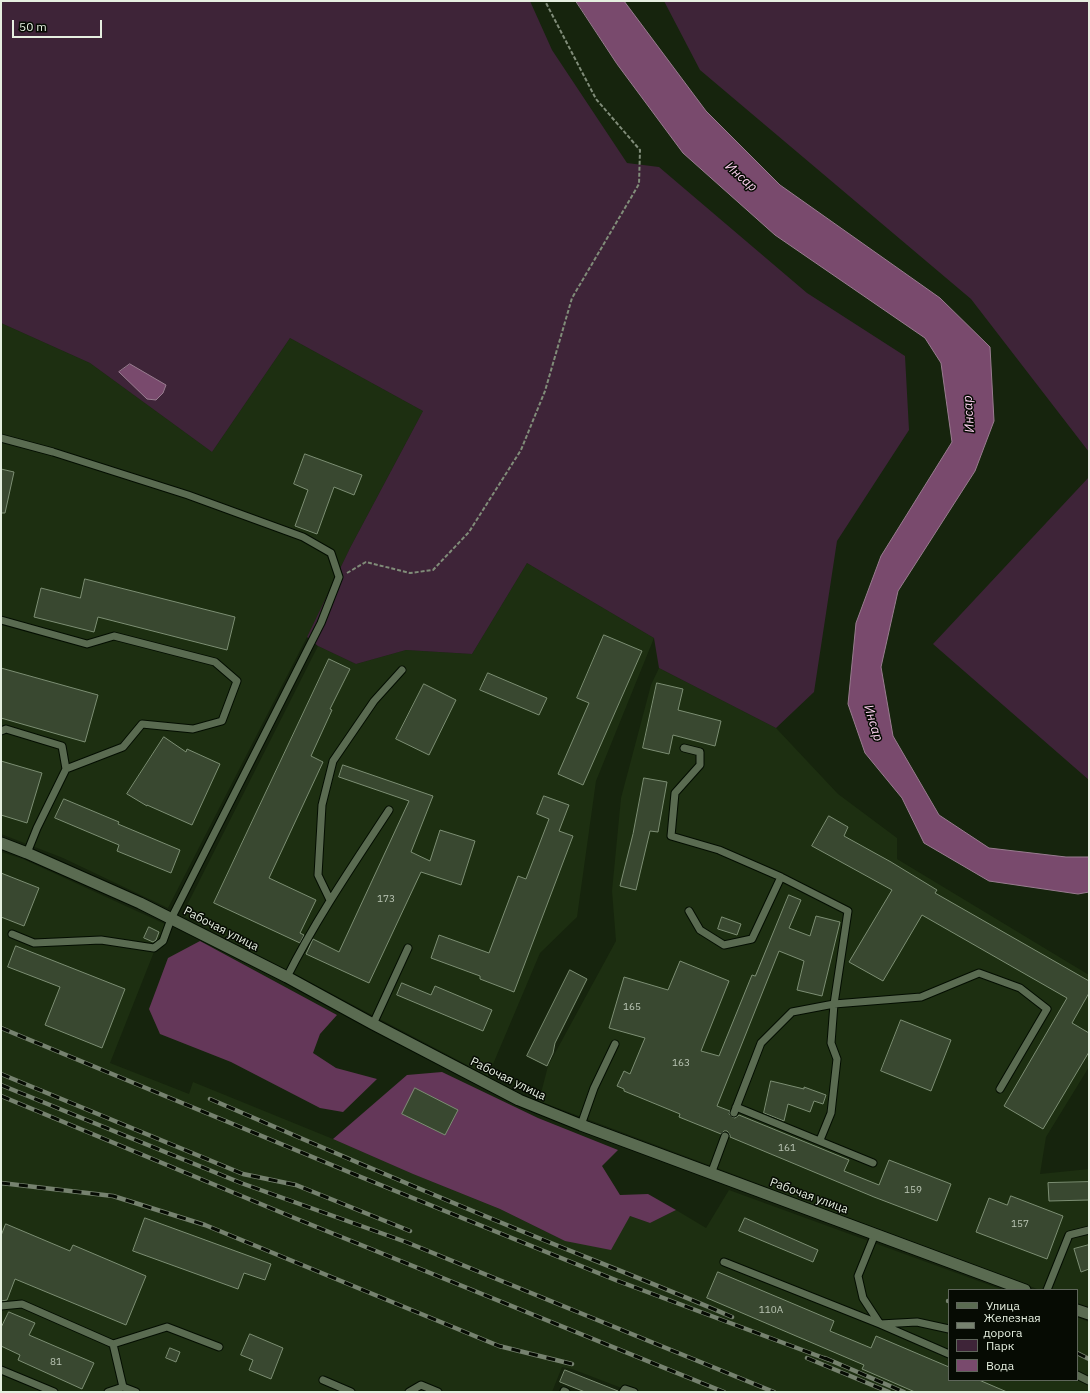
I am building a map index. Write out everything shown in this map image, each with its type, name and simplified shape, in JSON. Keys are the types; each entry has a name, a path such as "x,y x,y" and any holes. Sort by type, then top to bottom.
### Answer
{"street":[{"name":"Рабочая улица","path":"1,843 27,852 140,903 287,977 373,1024 519,1100 581,1126 1022,1289"},
{"path":"1078,1310 1089,1314"}],"lane":[{"path":"1,438 53,452 188,495 303,537 331,553 339,578 321,623 171,919 163,941 154,948 101,940 34,943 12,934"},
{"path":"1,620 88,644 114,636 215,662 237,681 222,721 193,729 142,724 123,747 66,769"},
{"path":"330,900 318,875 322,805 333,761 374,701 402,670"},
{"path":"1,731 6,729 62,746 66,769 27,852"},
{"path":"684,748 700,752 700,765 675,793 671,836 719,850 781,877 848,912 834,1004 831,1043 837,1059 831,1113 820,1140"},
{"path":"287,977 303,944 389,810"},
{"path":"689,911 700,930 724,945 752,939 781,877"},
{"path":"373,1024 408,948"},
{"path":"873,1163 820,1140 735,1110 761,1043 792,1012 834,1004 922,997 979,973 1020,988 1047,1009 1000,1089"},
{"path":"581,1126 594,1088 616,1044"},
{"path":"711,1174 725,1136"},
{"path":"1047,1289 1069,1235 1089,1230"},
{"path":"875,1234 858,1276 863,1298 880,1324"},
{"path":"724,1262 880,1324 948,1354"},
{"path":"1,1306 22,1304 114,1344 167,1326 220,1347"},
{"path":"880,1324 917,1322 948,1329"},
{"path":"114,1344 123,1387"},
{"path":"1,1370 54,1392"},
{"path":"1078,1376 1089,1381"},
{"path":"323,1380 351,1392"},
{"path":"409,1392 421,1385 438,1392"},
{"path":"108,1392 123,1387 136,1392"},
{"path":"623,1392 625,1389 634,1392"}],"path":[{"path":"339,578 366,562 410,573 433,570 469,532 521,450 545,391 572,298 639,184 640,150 596,99 545,1"}],"shaded area":[{"path":"1,323 90,363 212,452 290,338 423,411 350,548 307,637 168,908 63,858 1,834"},
{"path":"527,563 654,638 596,781 577,917 540,953 488,1076 182,915 318,646 356,664 406,650 472,654"},
{"path":"659,668 776,728 838,794 897,838 897,859 1089,975 1089,1067 1046,1137 1040,1174 1089,1169 1089,1309 1078,1304 1078,1289 1037,1289 539,1101 548,1066 616,941 612,891 621,798 651,685"},
{"path":"1,852 23,859 165,924 110,1063 189,1094 193,1082 500,1209 565,1241 630,1216 650,1223 676,1210 706,1228 729,1190 1000,1289 948,1289 948,1381 1078,1381 1078,1317 1089,1322 1089,1392 632,1392 572,1369 562,1367 552,1392 1,1392"},
{"path":"200,941 337,1015 320,1034 313,1053 336,1068 377,1079 343,1112 320,1108 231,1062 160,1034 149,1009 168,958"},
{"path":"442,1072 538,1118 618,1150 602,1166 620,1195 648,1194 676,1210 650,1223 630,1216 611,1250 565,1241 500,1209 413,1174 333,1139 407,1075"}],"green space":[{"path":"1,1 530,1 552,50 627,163 659,167 807,293 905,356 909,430 837,541 814,692 776,728 659,668 654,638 527,563 472,654 406,650 356,664 318,646 307,637 350,548 423,411 290,338 212,452 90,363 1,323"},
{"path":"664,1 1089,1 1089,452 971,299 700,70"},
{"path":"1089,477 1089,780 933,644"}],"water":[{"name":"Инсар","path":"576,1 624,1 706,111 780,185 940,298 990,347 994,421 975,471 898,591 881,667 893,736 939,815 989,848 1066,857 1089,857 1089,892 1078,894 989,881 924,843 902,798 865,753 848,704 856,623 881,556 952,442 941,363 925,338 775,235 683,153 617,64"},
{"path":"130,364 166,385 163,393 156,400 147,399 119,372"}],"building":[{"path":"305,454 362,475 354,495 334,487 317,534 295,526 308,490 294,484"},
{"path":"1,469 14,472 5,513 1,513"},
{"path":"85,579 235,617 227,650 98,617 94,632 34,617 41,588 80,598"},
{"path":"604,635 642,651 583,785 558,774 589,703 577,698"},
{"path":"329,659 350,669 330,709 332,710 311,756 323,762 269,878 316,900 300,933 304,935 300,943 214,903"},
{"path":"1,668 98,695 85,742 1,718"},
{"path":"488,673 547,698 539,715 480,690"},
{"path":"657,683 683,689 678,710 721,721 715,746 673,735 669,754 643,748"},
{"path":"424,684 456,700 429,755 396,739"},
{"path":"164,737 186,752 187,749 220,764 192,825 147,806 127,794"},
{"path":"1,761 42,773 27,823 1,815"},
{"path":"343,765 433,796 411,852 430,861 440,830 475,841 461,885 421,872 369,983 306,954 313,939 339,952 409,801 339,777"},
{"path":"644,778 667,782 658,832 650,831 636,890 620,886 633,834"},
{"path":"544,796 569,805 559,831 573,836 514,992 480,979 480,976 431,958 439,935 489,953 518,876 526,879 549,819 537,814"},
{"path":"64,799 180,850 171,873 117,851 119,845 55,818"},
{"path":"829,816 848,827 844,836 937,890 935,893 1089,981 1089,993 1072,1023 1089,1033 1089,1052 1043,1129 1004,1106 1067,998 922,915 883,981 849,962 892,890 812,846"},
{"path":"1,873 39,888 24,926 1,917"},
{"path":"789,895 801,900 789,928 810,936 816,916 840,922 822,996 797,990 804,961 779,951 717,1106 730,1111 729,1114 732,1117 735,1118 739,1115 849,1160 844,1171 879,1185 889,1160 951,1184 937,1221 874,1197 730,1137 727,1131 724,1131 721,1134 679,1117 680,1114 624,1091 624,1089 617,1086 624,1071 630,1074 645,1038 609,1028 624,977 668,990 680,961 729,981 701,1051 719,1056 752,975 755,976"},
{"path":"722,917 741,924 737,935 718,929"},
{"path":"149,927 159,932 156,940 153,942 144,938"},
{"path":"16,946 125,989 102,1048 45,1025 60,987 8,967"},
{"path":"570,970 587,979 555,1043 553,1053 547,1066 527,1056"},
{"path":"402,983 431,995 435,986 492,1010 483,1031 397,995"},
{"path":"901,1020 951,1040 931,1091 881,1071"},
{"path":"771,1081 804,1089 804,1087 826,1095 823,1104 814,1101 810,1112 788,1104 784,1121 764,1113"},
{"path":"415,1088 458,1110 445,1135 402,1114"},
{"path":"1089,1182 1089,1200 1049,1201 1048,1183"},
{"path":"1011,1196 1063,1216 1047,1259 976,1232 989,1198 1007,1205"},
{"path":"145,1218 271,1264 265,1280 244,1273 238,1289 133,1251"},
{"path":"745,1218 818,1250 813,1262 739,1231"},
{"path":"6,1224 70,1251 73,1245 146,1276 126,1325 15,1279 7,1300 1,1301 1,1236"},
{"path":"1089,1245 1089,1269 1081,1272 1074,1249"},
{"path":"718,1272 834,1321 830,1331 871,1348 876,1336 948,1367 948,1381 981,1381 1007,1392 915,1392 862,1369 864,1365 707,1298"},
{"path":"9,1312 35,1323 29,1335 94,1363 82,1389 18,1360 20,1355 1,1346 1,1328"},
{"path":"250,1334 283,1348 271,1379 249,1370 253,1360 241,1355"},
{"path":"170,1348 180,1352 176,1362 166,1358"},
{"path":"565,1370 618,1392 585,1392 560,1382"}],"railway":[{"path":"1,1028 356,1175 618,1281 829,1360"},
{"path":"1,1074 243,1174 296,1185 410,1231"},
{"path":"1,1085 241,1183 406,1242 774,1392"},
{"path":"1,1096 292,1217 724,1392"},
{"path":"210,1099 429,1193 732,1317"},
{"path":"1,1183 113,1196 205,1225 499,1346 572,1364"},
{"path":"1078,1354 1089,1359"},
{"path":"807,1358 889,1392"},
{"path":"825,1358 904,1392"}]}
